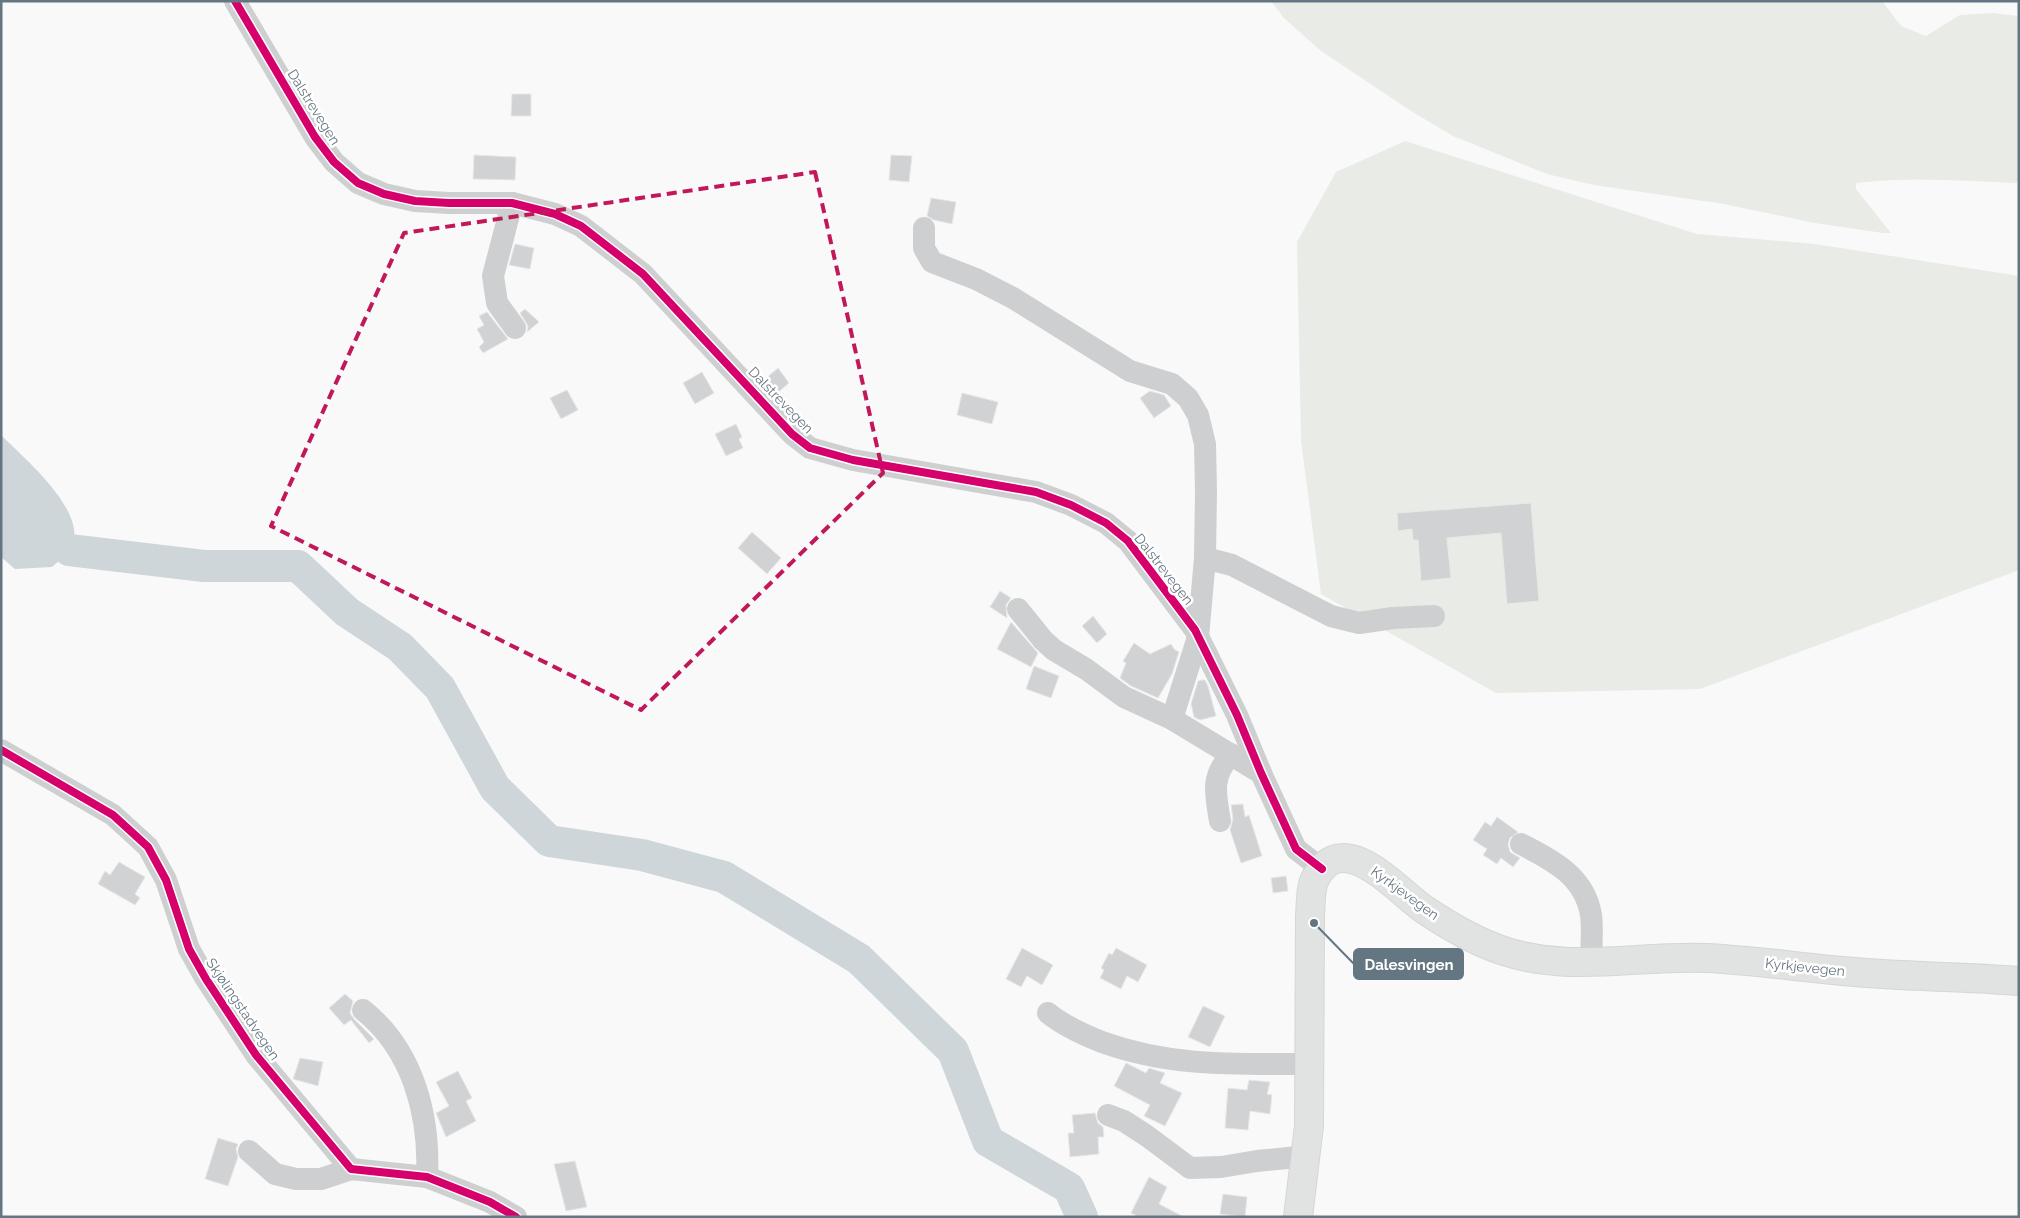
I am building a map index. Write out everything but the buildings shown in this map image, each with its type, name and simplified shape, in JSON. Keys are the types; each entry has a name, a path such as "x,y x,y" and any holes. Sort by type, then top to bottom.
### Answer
{"main road":[{"name":"Kyrkjevegen","path":"1322,869 1329,863 1345,858 1360,860 1377,871 1424,909 1467,935 1503,951 1538,960 1591,962 1662,957 1707,958 1844,972 2019,982"},
{"path":"1298,1217 1307,1158 1310,916 1314,882 1322,869"}],"street":[{"name":"Dalstrevegen","path":"235,1 314,136 334,162 358,182 384,194 415,201 512,203 555,214 581,226 619,253 643,274 792,434 810,448 853,460 1036,492 1070,505 1106,523 1128,540 1172,597 1198,637 1238,715 1261,773 1296,849 1322,869"},
{"path":"512,203 493,276 497,303 515,328"},
{"name":"Dalstrevegen","path":"924,228 924,248 932,262 976,278 1006,294 1130,372 1172,384 1188,398 1198,415 1205,444 1205,558 1198,637 1172,719"},
{"path":"1205,558 1232,565 1331,616 1359,623 1394,618 1434,616"},
{"path":"1018,608 1043,640 1054,650 1086,669 1124,697 1172,719 1261,773"},
{"name":"Skjølingstadvegen","path":"1,750 113,815 148,847 166,880 189,949 206,978 256,1055 351,1169"},
{"path":"1220,821 1216,794 1217,778 1220,767 1231,754"},
{"path":"1522,844 1564,868 1583,891 1591,915 1591,962"},
{"path":"363,1010 379,1023 405,1061 415,1084 426,1129 427,1177"},
{"path":"1048,1013 1087,1036 1123,1050 1168,1060 1212,1064 1309,1064"},
{"path":"1108,1115 1124,1121 1190,1168 1221,1167 1257,1160 1307,1158"},
{"path":"249,1152 275,1174 296,1180 321,1179 351,1169 427,1177 490,1202 516,1217"}],"highlighted area":[{"path":"815,172 883,473 641,710 271,526 404,233"}],"shaded area":[{"path":"1271,1 1882,1 1901,26 1926,36 1960,15 1992,13 2019,16 2019,183 1917,179 1856,183 1856,189 1891,233 1883,233 1815,223 1724,204 1594,185 1547,174 1453,136 1411,111 1321,51 1284,18"},
{"path":"1405,141 1697,234 1815,244 2019,276 2019,570 1700,689 1496,693 1321,594 1301,440 1297,242 1336,172"},
{"path":"1,435 36,469 60,497 74,526 74,540 71,548 52,567 15,569 1,557"}],"waterway":[{"path":"69,550 204,566 298,566 347,612 400,647 440,688 495,788 549,841 642,855 724,877 859,959 953,1051 988,1141 1069,1188 1082,1217"}],"cycle path":[{"path":"235,1 315,137 334,162 358,183 384,194 415,201 512,203 555,214 581,226 643,274 792,434 810,448 853,460 1036,492 1071,505 1106,523 1128,541 1195,630 1237,715 1296,849 1322,869"},
{"path":"1,750 113,815 148,847 166,880 189,949 206,979 256,1055 351,1169 427,1177 490,1202 516,1217"}],"place":[{"name":"Dalesvingen","path":"1314,923"}]}
